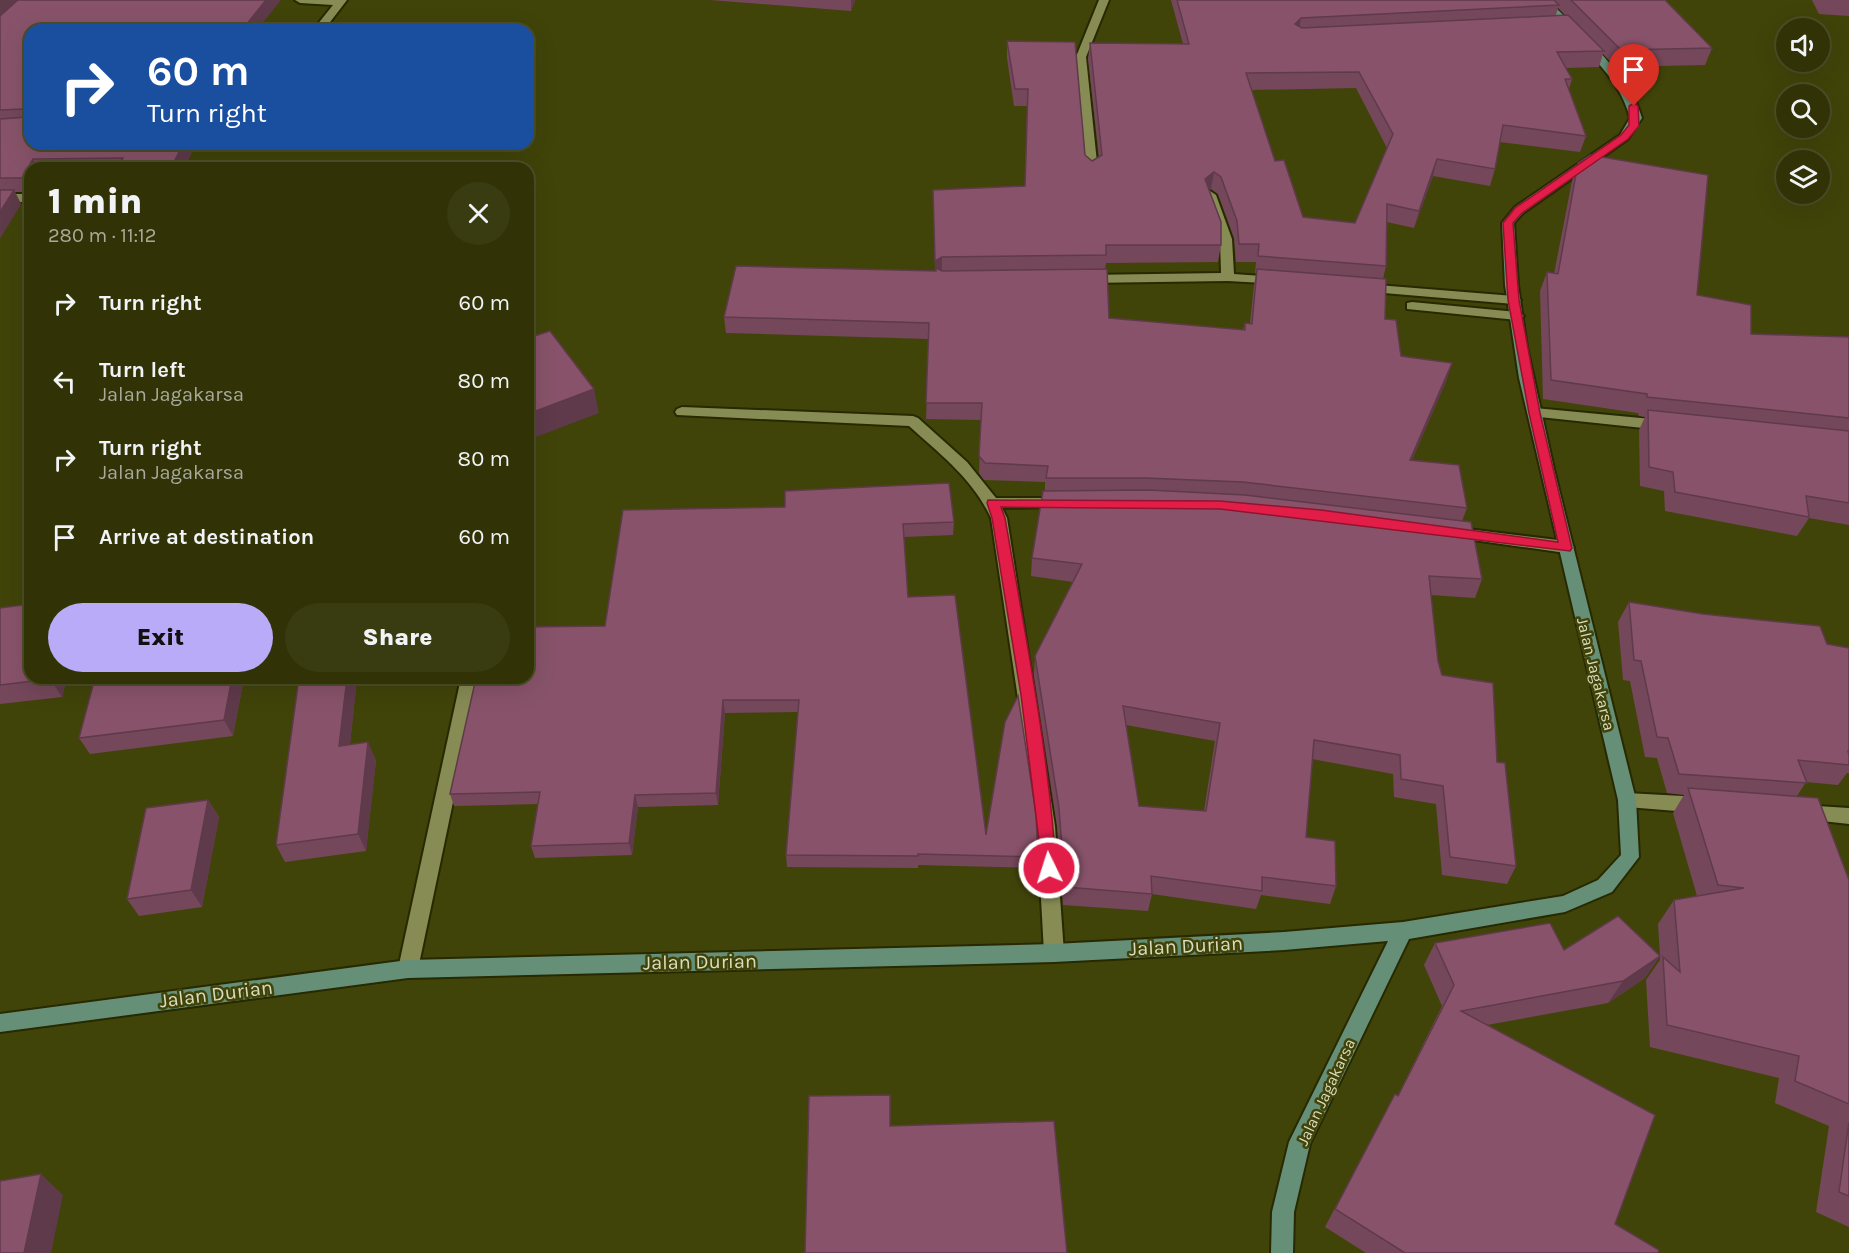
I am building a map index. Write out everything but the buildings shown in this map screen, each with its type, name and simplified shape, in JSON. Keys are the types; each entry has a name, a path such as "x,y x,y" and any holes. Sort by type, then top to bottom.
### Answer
{"main road":[{"name":"Jalan Jagakarsa","path":"1282,1253 1283,1212 1300,1142 1403,931 1564,904 1605,886 1630,857 1627,800 1534,413 1514,300 1508,223 1519,210 1624,137 1634,126 1636,117 1625,91 1569,26 1542,0"},
{"name":"Jalan Durian","path":"0,1023 408,969 1054,954 1284,941 1403,931"}],"street":[{"path":"300,0 342,1"},
{"path":"1092,172 1081,57 1104,0"},
{"path":"323,24 342,1"},
{"path":"1550,27 1569,26"},
{"path":"1210,195 1226,239 1228,277"},
{"path":"0,198 24,198"},
{"path":"1073,279 1228,277 1286,281"},
{"path":"1355,287 1514,300"},
{"path":"1412,306 1517,316"},
{"path":"682,412 913,421 979,483 993,503 1001,530 1046,825 1054,954"},
{"path":"1534,413 1676,426"},
{"path":"993,503 1083,502"},
{"path":"1438,530 1566,548"},
{"path":"408,969 470,684"},
{"path":"1627,800 1720,807"},
{"path":"1779,811 1849,816"}],"route":[{"path":"1049,868 1046,825 1028,695 999,518 993,503 1151,502 1220,505 1321,515 1566,548 1534,413 1514,300 1508,223 1519,210 1624,137 1634,126 1636,117 1634,106"}]}
